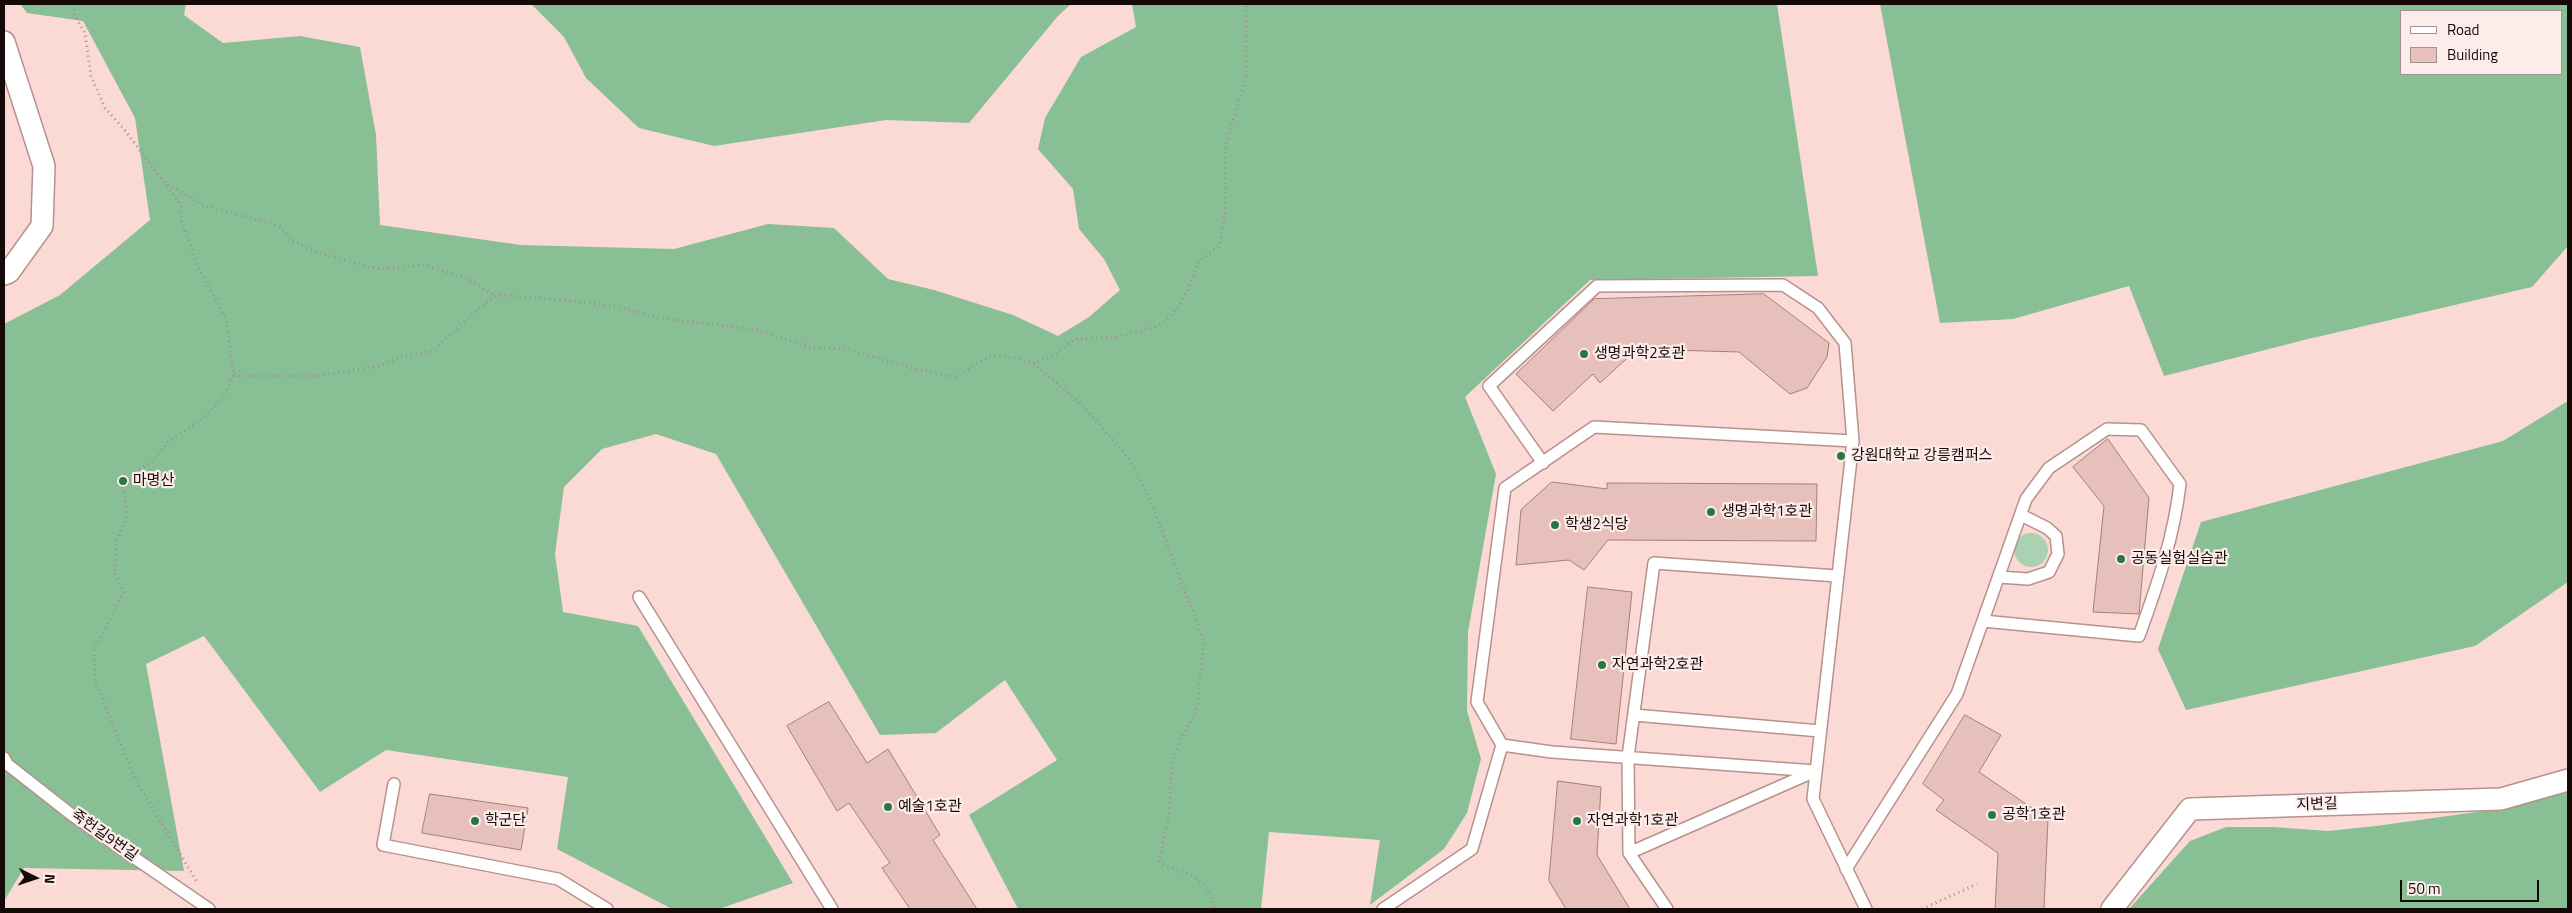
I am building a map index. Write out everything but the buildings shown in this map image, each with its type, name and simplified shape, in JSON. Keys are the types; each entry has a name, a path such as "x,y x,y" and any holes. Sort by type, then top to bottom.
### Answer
{"street":[{"path":"4,42 44,166 42,226 8,272 4,274"},
{"name":"지변길","path":"2112,909 2190,809 2501,800 2568,780"}],"lane":[{"path":"1543,463 1489,386 1597,286 1784,285 1818,308 1845,343 1853,441 1813,799 1864,908"},
{"path":"1383,909 1472,849 1502,745 1477,702 1505,488 1594,427 1853,441"},
{"path":"1846,869 1957,694 2026,499 2049,468 2107,429 2141,430 2180,484 2176,518 2155,593 2139,636 1983,621"},
{"path":"1999,577 2028,579 2049,572 2058,554 2056,536 2047,528 2021,515"},
{"path":"1667,909 1629,853 1628,757 1654,563 1838,576"},
{"path":"639,597 832,909"},
{"path":"1634,715 1820,731"},
{"path":"1502,745 1552,752 1816,771"},
{"name":"죽헌길9번길","path":"4,758 7,764 72,815 208,909"},
{"path":"1629,853 1816,771"},
{"path":"394,784 383,845 558,879 607,909"}],"path":[{"path":"75,4 74,15 85,33 91,76 105,108 124,129 182,205 181,219 199,269 226,319 234,374 224,397 202,420 169,441 152,462 138,471 123,485 127,515 118,540 114,572 124,592 94,648 95,681 135,779 203,891 208,909"},
{"path":"1033,363 1050,357 1075,339 1117,337 1158,326 1171,316 1187,292 1200,262 1220,245 1225,211 1225,146 1246,79 1246,4"},
{"path":"166,182 203,205 279,226 293,241 316,252 378,269 424,265 467,279 496,296 591,303 620,307 658,318 754,329 814,348 848,349 911,368 955,377 990,356 1010,357 1033,363 1082,406 1123,452 1135,469 1153,507 1202,638 1198,705 1180,740 1172,764 1169,814 1159,862 1174,871 1188,872 1198,879 1206,888 1214,909"},
{"path":"234,374 239,376 318,376 378,366 404,356 433,351 480,307 496,296"},
{"path":"1922,909 1977,884"}],"green space":[{"path":"20,4 186,4 184,15 223,43 300,36 360,47 376,135 380,225 521,245 674,249 768,224 834,228 888,279 934,290 1013,315 1058,336 1089,317 1120,290 1104,259 1079,229 1073,189 1038,149 1045,118 1081,57 1136,27 1132,4 1777,4 1818,276 1590,280 1465,397 1496,474 1468,632 1467,711 1481,759 1467,813 1444,849 1370,905 1380,840 1269,832 1261,909 1018,909 969,815 1057,760 1005,680 936,733 880,735 716,454 656,434 602,449 564,487 555,554 563,612 638,626 793,883 719,909 672,909 557,849 568,777 386,750 320,792 204,636 146,664 184,871 24,868 4,901 4,324 60,295 150,220 135,118 83,21 27,13"},
{"path":"531,4 1071,4 1058,16 969,123 886,120 714,146 639,128 586,78 564,37"},
{"path":"1880,4 2568,4 2568,246 2532,287 2304,340 2164,376 2129,286 2013,319 1940,323"},
{"path":"2568,401 2568,582 2475,646 2186,710 2158,649 2201,522 2503,441"},
{"path":"2031,533 2038,534 2043,538 2047,543 2047,557 2043,562 2038,566 2031,567 2024,566 2019,562 2015,557 2014,550 2015,543 2019,538 2024,534"},
{"path":"2568,791 2568,909 2129,909 2190,841 2226,827 2273,827 2328,831 2376,826 2484,811"}],"place":[{"name":"생명과학2호관","path":"1584,354"},
{"name":"강원대학교 강릉캠퍼스","path":"1841,456"},
{"name":"마명산","path":"123,481"},
{"name":"생명과학1호관","path":"1711,512"},
{"name":"학생2식당","path":"1555,525"},
{"name":"공동실험실습관","path":"2121,559"},
{"name":"자연과학2호관","path":"1602,665"},
{"name":"예술1호관","path":"888,807"},
{"name":"공학1호관","path":"1992,815"},
{"name":"학군단","path":"475,821"},
{"name":"자연과학1호관","path":"1577,821"}]}
